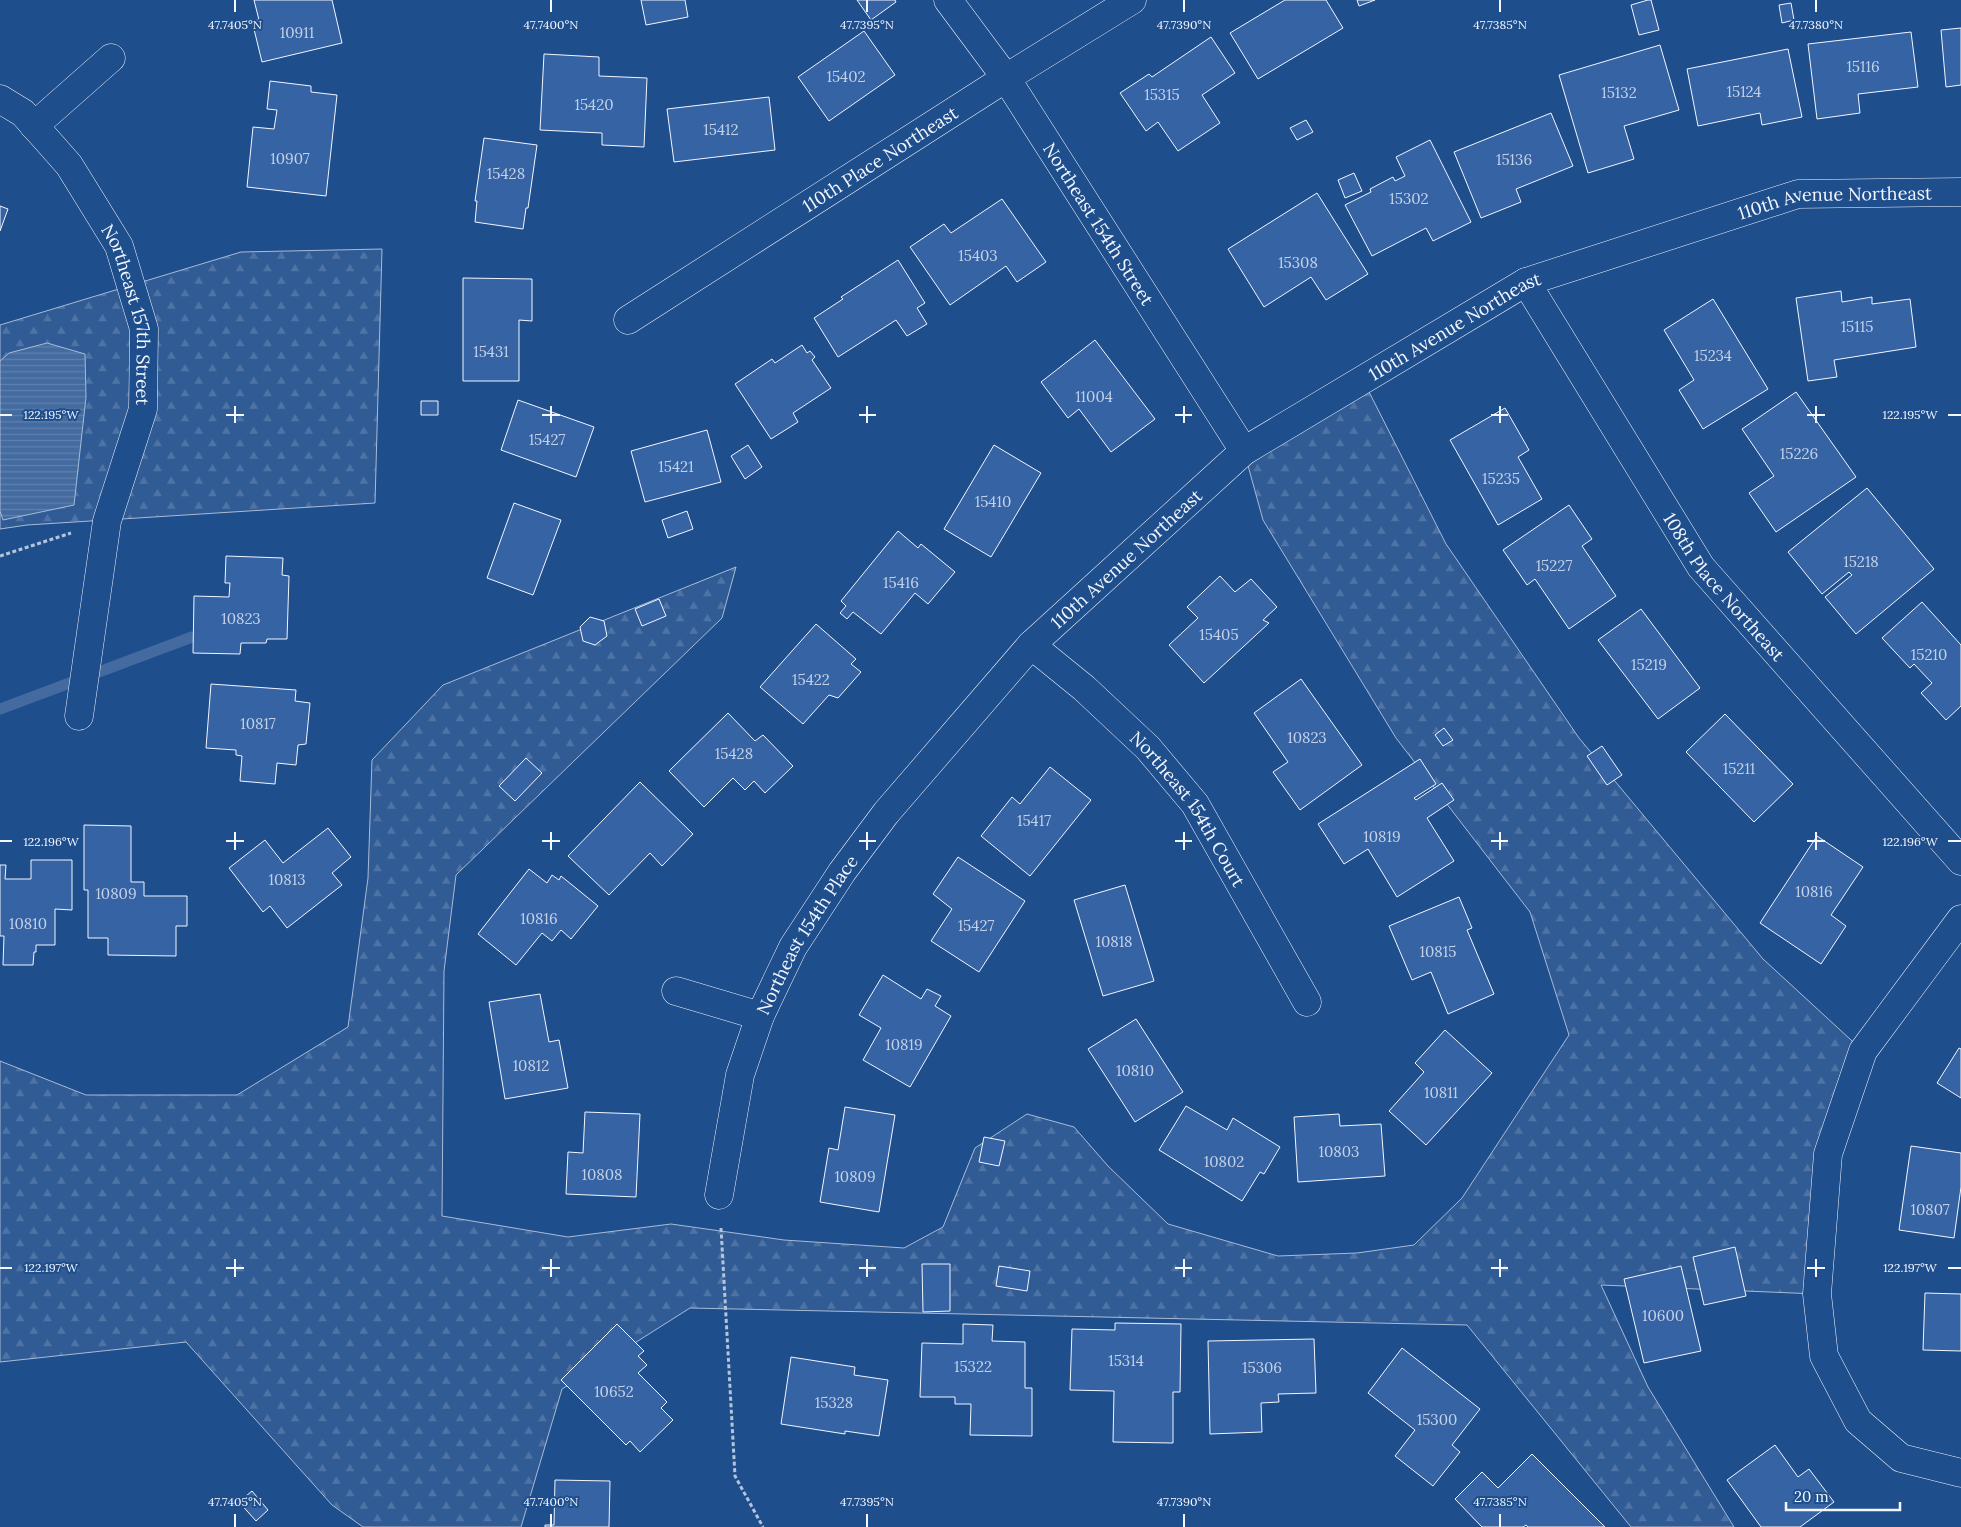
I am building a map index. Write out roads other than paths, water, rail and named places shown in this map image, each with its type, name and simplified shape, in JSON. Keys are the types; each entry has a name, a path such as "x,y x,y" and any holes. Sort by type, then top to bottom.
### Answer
{"street":[{"name":"Northeast 154th Street","path":"948,0 1006,78 1244,451"},
{"name":"110th Place Northeast","path":"628,320 1006,78 1132,0"},
{"path":"34,126 111,58"},
{"name":"Northeast 157th Street","path":"0,99 23,113 69,165 118,246 144,329 143,409 107,521 79,716"},
{"name":"110th Avenue Northeast","path":"1031,645 1244,451 1526,282 1798,194 1961,192"},
{"name":"108th Place Northeast","path":"1526,282 1701,567 1961,861"},
{"name":"Northeast 154th Court","path":"1031,645 1084,688 1148,748 1195,804 1308,1002"},
{"name":"Northeast 154th Place","path":"719,1195 740,1075 760,1016 793,946 842,872 886,813 1031,645"},
{"path":"1961,919 1863,1051 1828,1154 1817,1294 1824,1356 1858,1421 1901,1458 1961,1474"},
{"path":"676,991 760,1016"}],"waterway":[{"path":"0,709 192,637"}]}
